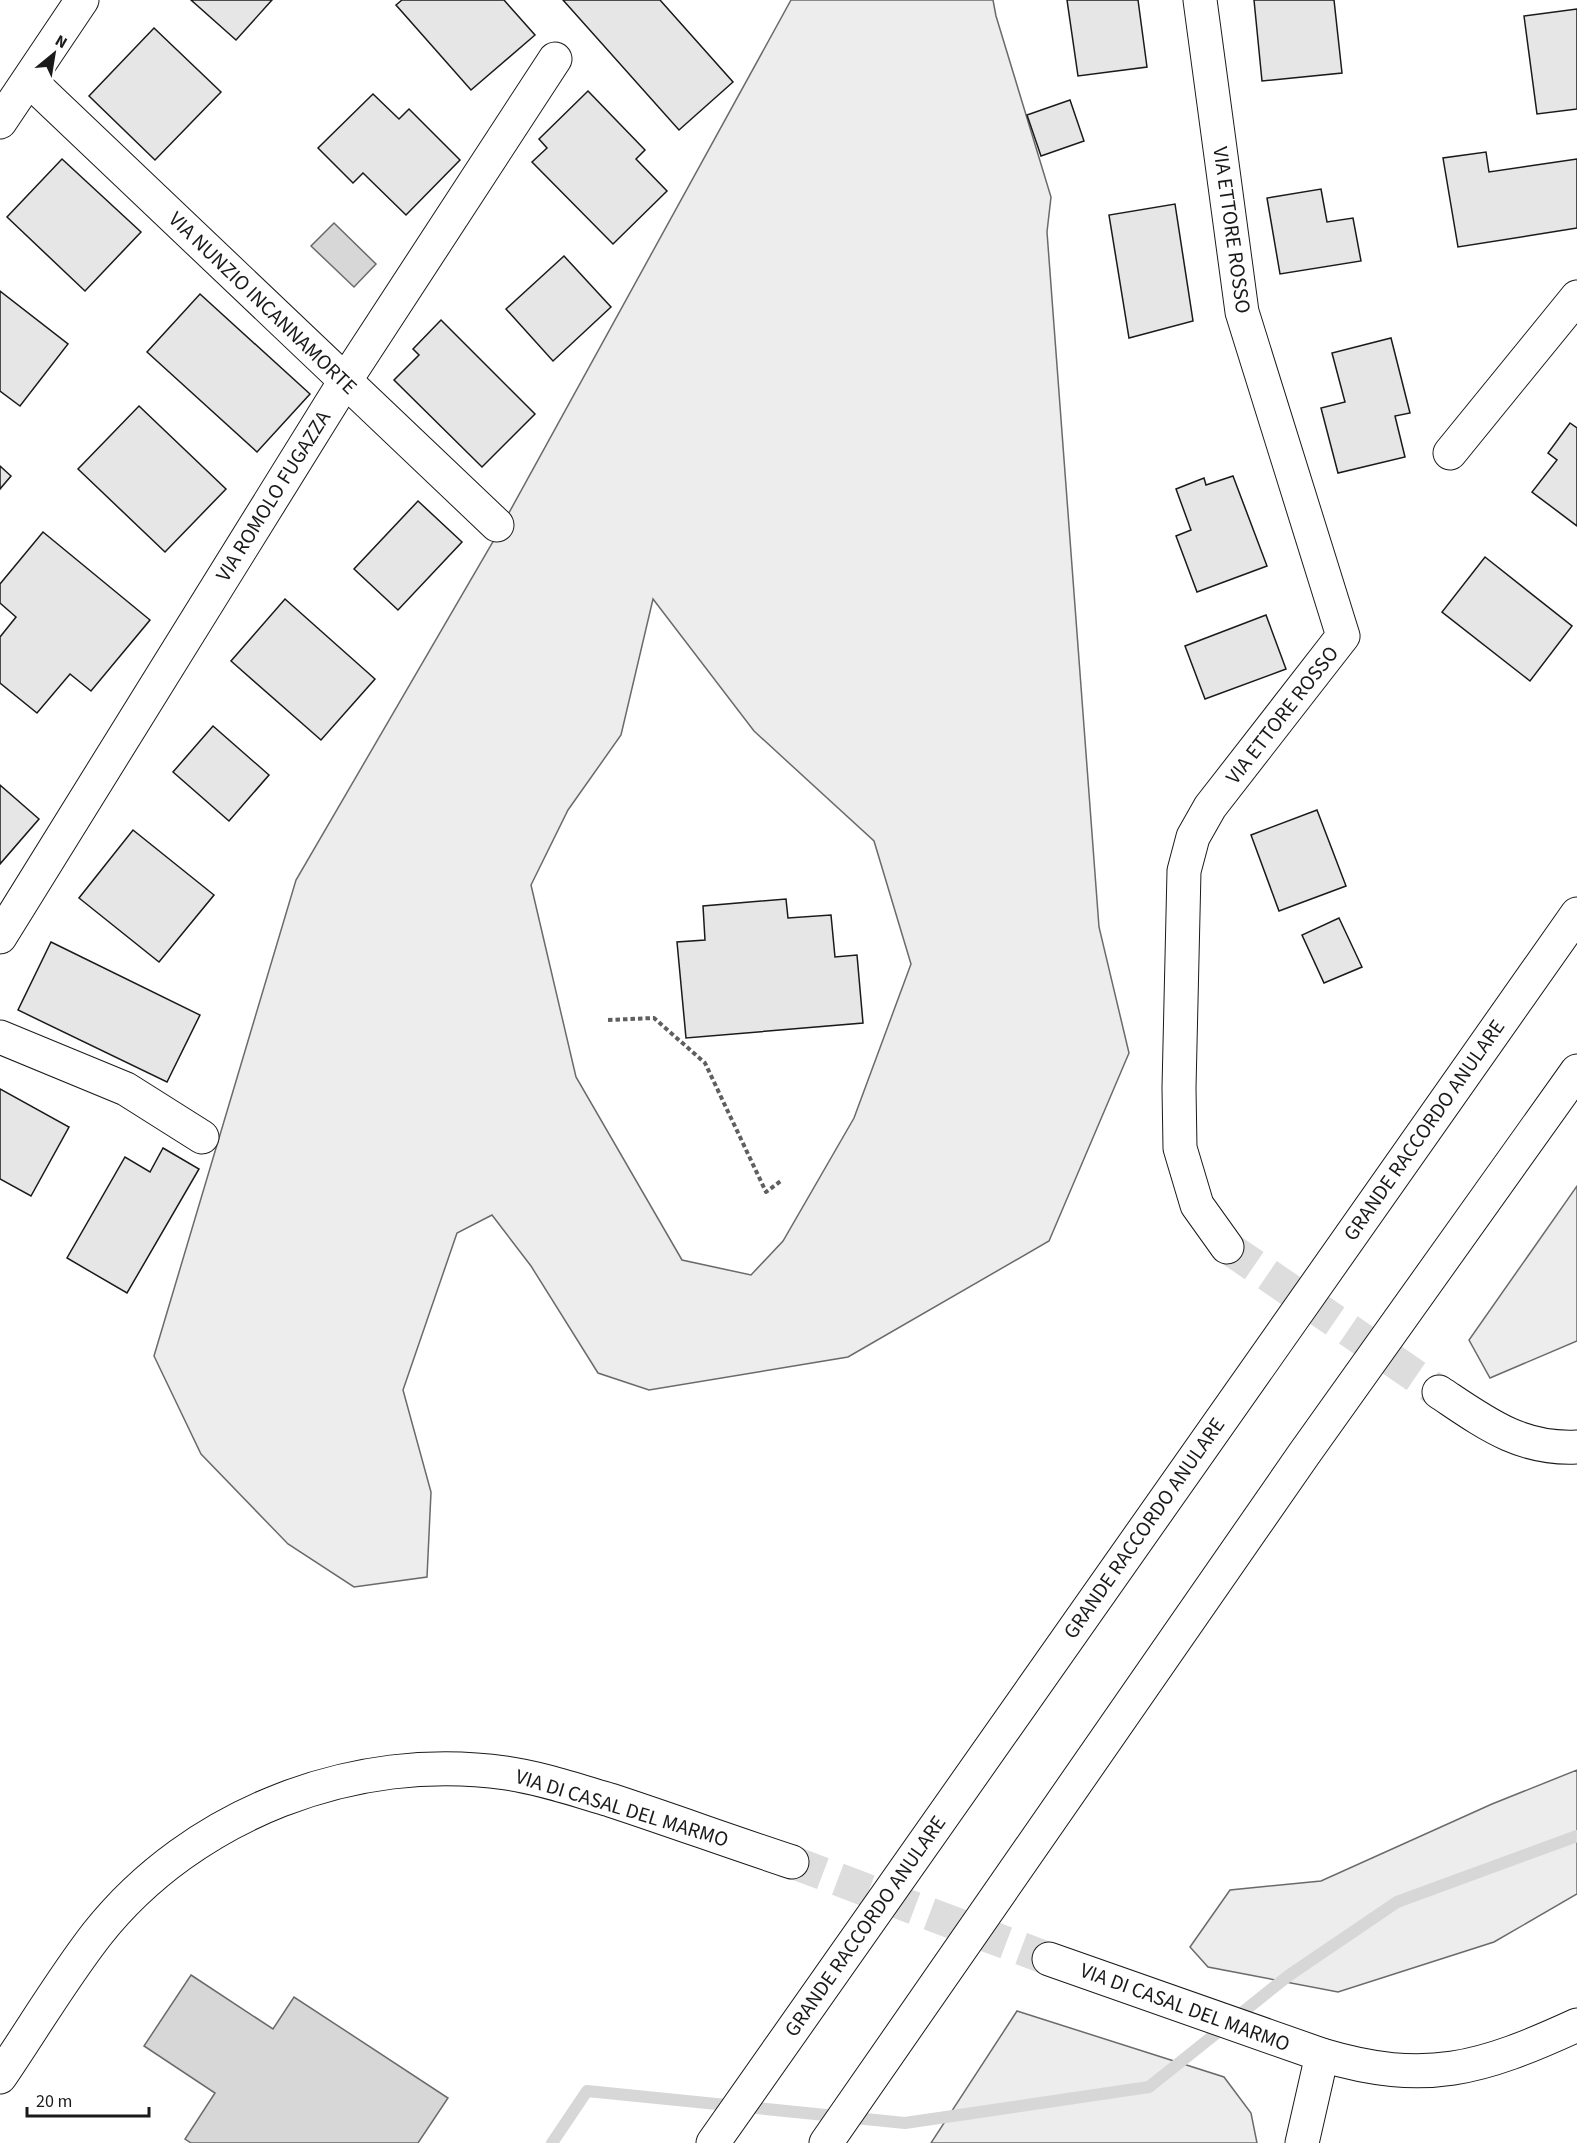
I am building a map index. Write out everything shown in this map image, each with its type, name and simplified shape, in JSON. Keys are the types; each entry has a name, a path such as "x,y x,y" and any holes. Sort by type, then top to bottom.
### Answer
{"main road":[{"path":"0,122 82,0"},
{"name":"VIA ETTORE ROSSO","path":"1200,0 1242,312 1344,636 1210,807 1193,837 1184,871 1179,1065 1180,1148 1197,1205 1227,1247"},
{"name":"VIA ROMOLO FUGAZZA","path":"0,938 345,381 555,59"},
{"name":"VIA NUNZIO INCANNAMORTE","path":"29,80 497,525"},
{"path":"1450,453 1577,297"},
{"name":"GRANDE RACCORDO ANULARE","path":"713,2143 1577,914"},
{"path":"0,1037 126,1089 202,1137"},
{"path":"825,2143 1304,1454 1577,1071"},
{"path":"1439,1392 1508,1435 1544,1447 1577,1447"},
{"name":"VIA DI CASAL DEL MARMO","path":"0,2077 98,1933 150,1881 198,1844 236,1820 280,1799 330,1784 362,1776 422,1770 507,1773 581,1791 792,1862"},
{"name":"VIA DI CASAL DEL MARMO","path":"1049,1959 1291,2045 1378,2069 1428,2073 1497,2058 1577,2025"},
{"path":"1302,2143 1322,2055"}],"path":[{"path":"608,1020 654,1018 705,1062 766,1192 782,1180"}],"shaded area":[{"path":"791,0 993,0 1051,197 1047,232 1099,927 1129,1053 1049,1241 848,1357 649,1390 598,1373 531,1266 492,1215 457,1233 403,1390 431,1492 427,1577 354,1587 288,1544 201,1454 154,1356 296,880 494,540","holes":["653,599 754,731 874,841 911,964 854,1118 783,1241 751,1275 682,1260 576,1077 531,885 568,810 621,735"]},
{"path":"334,223 376,264 354,287 311,246"},
{"path":"1577,1186 1577,1341 1490,1378 1469,1340"},
{"path":"1577,1770 1577,1894 1494,1942 1338,1992 1208,1967 1190,1947 1230,1890 1321,1881 1492,1804"},
{"path":"191,1975 273,2029 294,1997 448,2098 418,2143 191,2143 185,2139 215,2093 144,2046"},
{"path":"1017,2011 1224,2077 1251,2113 1257,2143 931,2143"}],"building":[{"path":"191,0 272,0 236,40"},
{"path":"402,0 504,0 535,35 471,90 396,5"},
{"path":"563,0 660,0 733,82 679,130"},
{"path":"1067,0 1138,0 1147,67 1078,76"},
{"path":"1254,0 1334,0 1342,73 1262,81"},
{"path":"1577,9 1577,109 1537,114 1524,16"},
{"path":"154,28 221,92 155,160 89,96"},
{"path":"588,91 645,150 636,159 667,191 613,244 532,162 547,148 539,139"},
{"path":"373,94 399,119 409,109 460,160 406,215 363,173 353,183 318,148"},
{"path":"1070,100 1084,141 1041,156 1027,115"},
{"path":"1486,152 1489,172 1577,159 1577,228 1458,247 1443,158"},
{"path":"62,159 141,232 85,291 7,217"},
{"path":"1321,189 1327,222 1353,218 1361,261 1280,274 1267,198"},
{"path":"1175,204 1193,321 1129,338 1109,215"},
{"path":"564,256 611,307 553,361 506,309"},
{"path":"0,291 68,344 20,406 0,391"},
{"path":"200,294 310,394 257,452 147,352"},
{"path":"441,320 535,414 482,467 394,380 419,355 413,349"},
{"path":"1391,338 1410,413 1395,416 1405,457 1338,473 1321,408 1345,402 1332,353"},
{"path":"139,406 226,489 165,552 78,469"},
{"path":"1570,423 1577,428 1577,526 1532,492 1557,460 1548,453"},
{"path":"0,466 11,476 0,489"},
{"path":"1233,476 1267,566 1197,592 1176,536 1191,530 1176,489 1204,478 1206,485"},
{"path":"418,501 462,542 398,610 354,569"},
{"path":"43,532 150,620 91,691 70,674 37,713 0,683 0,637 16,617 0,603 0,584"},
{"path":"1485,557 1572,626 1530,681 1442,612"},
{"path":"285,599 375,679 321,740 231,661"},
{"path":"1266,615 1286,669 1205,699 1185,646"},
{"path":"213,726 269,775 229,821 173,772"},
{"path":"0,785 39,819 0,864"},
{"path":"1317,810 1346,886 1279,911 1251,835"},
{"path":"133,830 214,895 159,962 79,898"},
{"path":"786,899 788,918 831,915 835,957 857,955 863,1023 686,1038 677,942 705,940 703,906"},
{"path":"1339,918 1362,967 1324,983 1302,935"},
{"path":"51,942 200,1015 167,1082 18,1010"},
{"path":"0,1089 69,1127 31,1196 0,1179"},
{"path":"163,1148 199,1169 127,1293 67,1258 125,1157 150,1172"}],"waterway":[{"path":"552,2143 587,2091 905,2123 1149,2087 1288,1976 1397,1902 1577,1836"}],"tunnel":[{"path":"1227,1247 1439,1392"},
{"path":"792,1862 1049,1959"}]}
